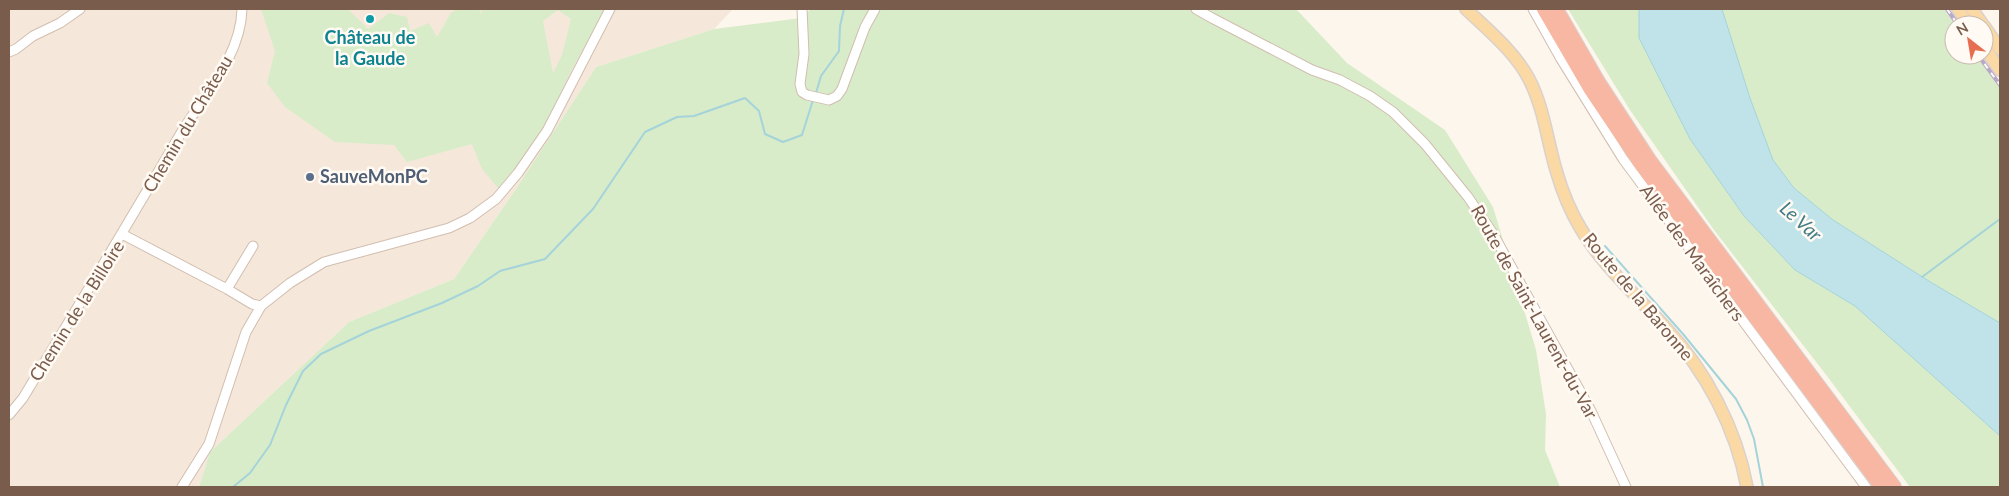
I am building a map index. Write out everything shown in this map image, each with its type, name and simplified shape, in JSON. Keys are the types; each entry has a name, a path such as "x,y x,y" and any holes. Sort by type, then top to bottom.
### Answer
{"highway":[{"path":"1544,9 1590,88 1641,164 1882,487"},
{"path":"1556,9 1598,82 1650,160 1894,487"}],"main road":[{"name":"Route de la Baronne","path":"1466,9 1500,42 1524,71 1538,98 1560,185 1575,219 1598,253 1696,364 1714,396 1725,421 1740,460 1747,487"}],"street":[{"path":"9,52 16,50 33,36 60,23 80,9"},
{"name":"Chemin du Château","path":"122,234 184,129 229,58 242,18 242,9"},
{"path":"182,487 209,444 246,332 261,306 290,283 324,262 385,247 449,228 470,218 496,199 518,173 547,131 610,9"},
{"path":"802,9 804,54 800,84 802,92 829,100 837,96 842,89 865,27 875,9"},
{"name":"Route de Saint-Laurent-du-Var","path":"1196,9 1312,70 1357,88 1394,112 1425,144 1468,197 1495,237 1591,411 1626,487"},
{"name":"Allée des Maraîchers","path":"1534,9 1561,59 1623,159 1866,487"},
{"name":"Chemin de la Billoire","path":"11,411 23,398 122,234 252,304 261,306"},
{"path":"227,289 253,246"}],"shaded area":[{"path":"9,9 733,9 714,29 596,67 454,279 349,322 210,452 199,487 9,487"}],"green space":[{"path":"261,9 348,9 368,29 389,13 407,17 410,31 429,23 437,37 451,13 457,9 478,9 482,14 481,9 606,9 572,69 537,142 498,188 482,169 472,144 407,162 394,145 335,142 285,107 267,83 275,51","holes":["558,10 571,19 562,55 553,73 543,21"]},
{"path":"811,9 1296,9 1347,63 1445,130 1493,207 1536,350 1546,414 1545,450 1560,487 199,487 210,452 349,322 454,279 596,67 714,29 801,18"},
{"path":"1568,9 1639,9 1639,38 1690,139 1744,216 1795,270 1855,306 2000,436 2000,487 1910,487 1714,230 1630,110"},
{"path":"1722,9 1947,9 1951,15 1944,15 1944,65 1985,65 2000,85 2000,323 1932,283 1833,220 1794,188 1773,160 1750,98"}],"water":[{"name":"Le Var","path":"1639,9 1722,9 1750,98 1773,160 1794,188 1833,220 1932,283 2000,323 2000,436 1855,306 1795,270 1744,216 1690,139 1639,38"}],"waterway":[{"path":"816,93 821,76 839,51 840,26 844,9"},
{"path":"233,487 250,473 270,445 286,405 303,371 321,354 369,331 442,303 478,286 500,271 545,259 593,209 645,132 677,117 694,116 745,98 759,111 765,134 783,142 802,135 813,100"},
{"path":"1922,277 2000,219"},
{"path":"1605,246 1683,334 1736,399 1754,439 1763,487"}],"railway":[{"path":"1947,9 1951,15"},
{"path":"1985,65 2000,85"}],"place":[{"name":"Château de la Gaude","path":"370,19"},
{"name":"SauveMonPC","path":"310,177"}]}
